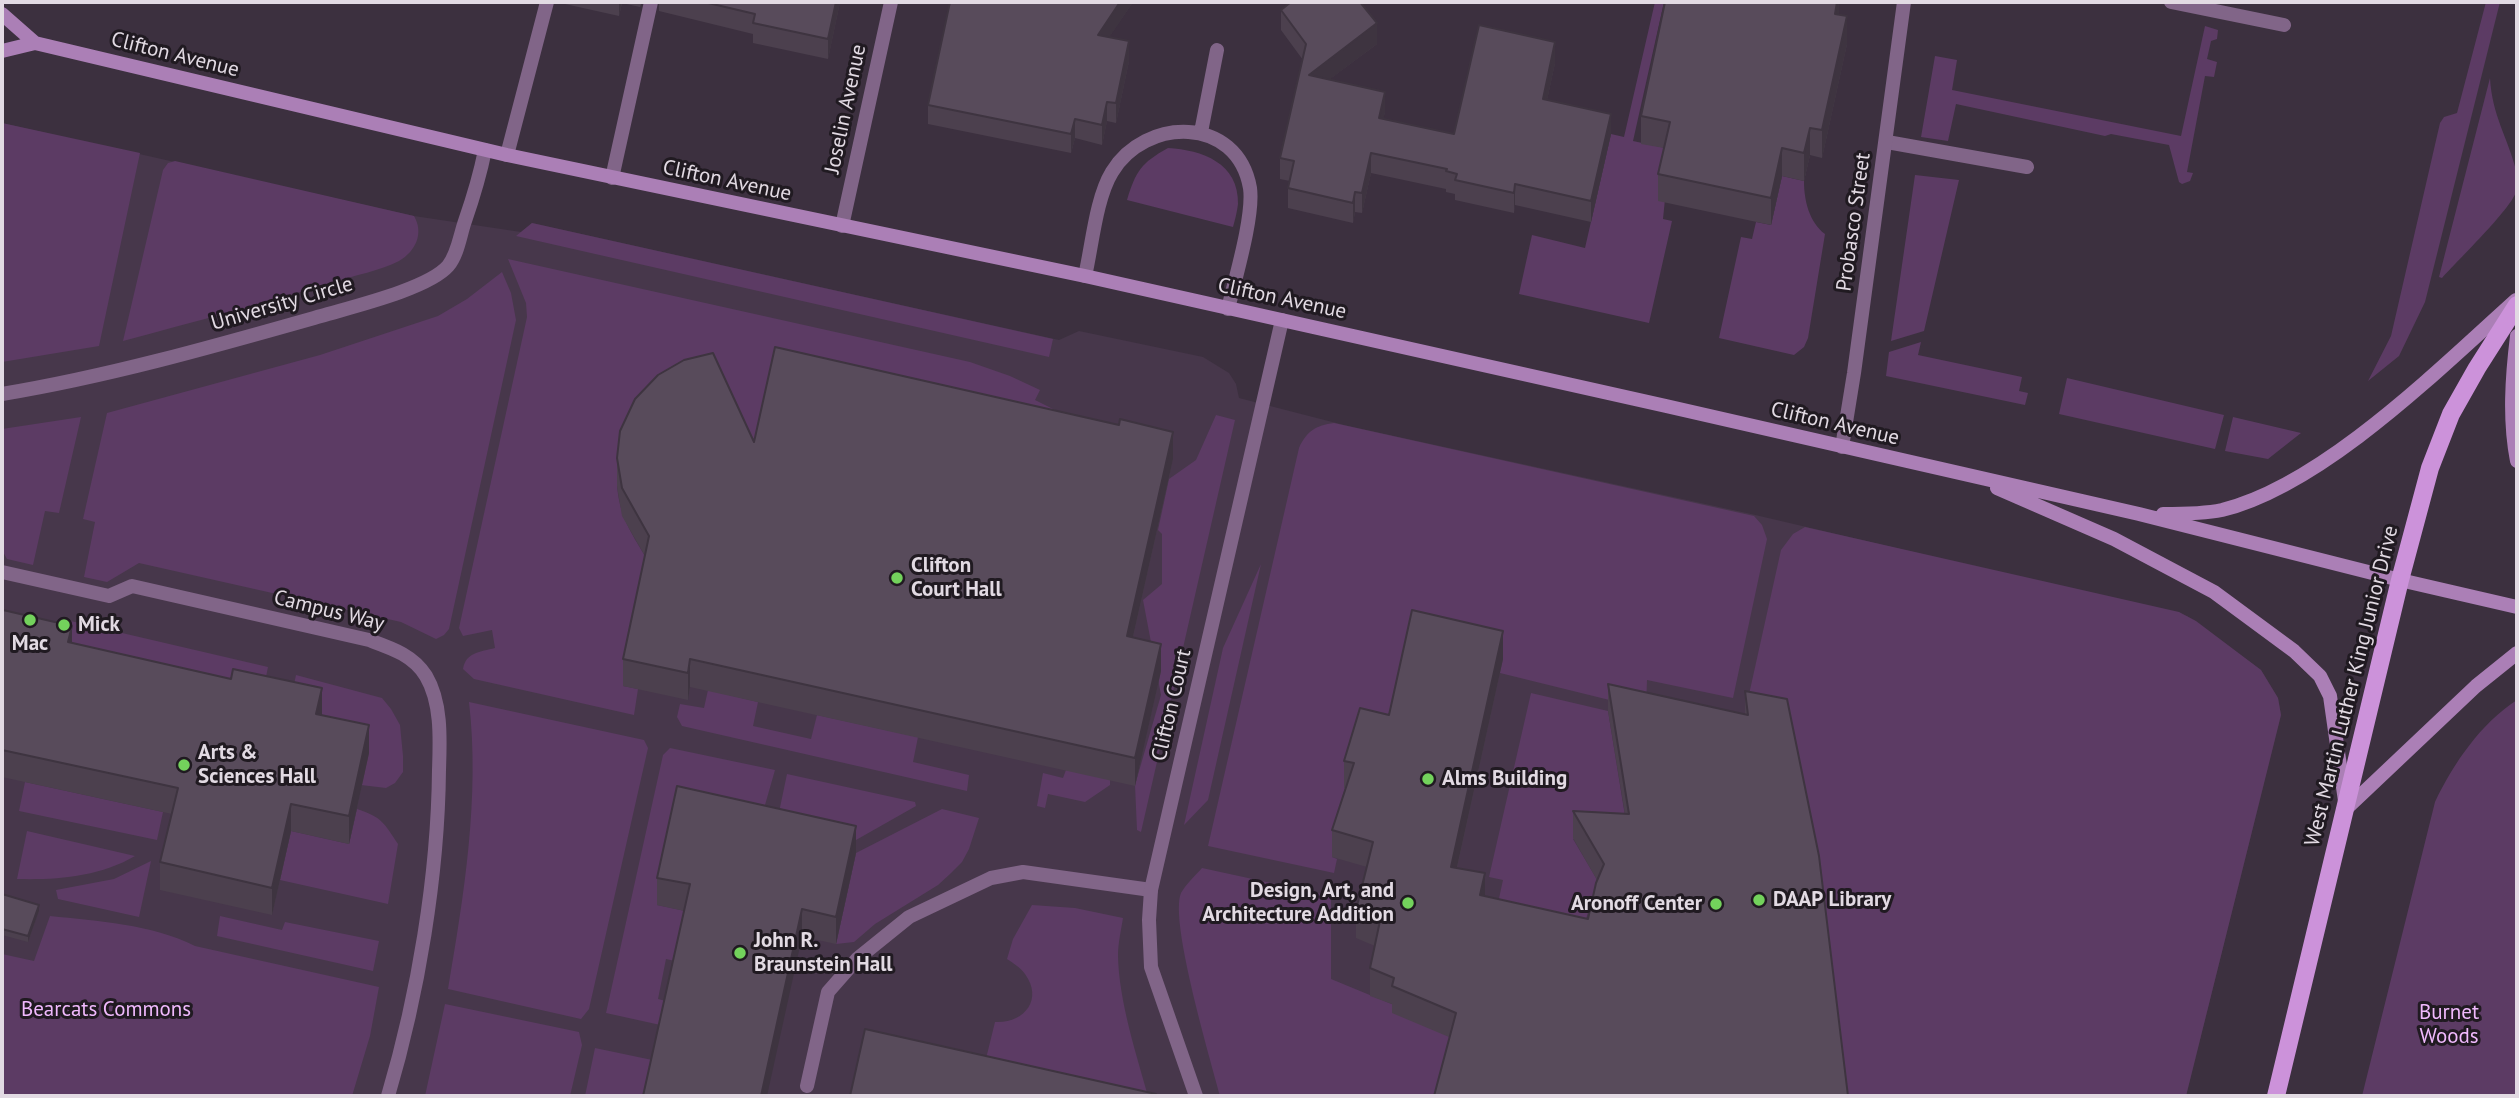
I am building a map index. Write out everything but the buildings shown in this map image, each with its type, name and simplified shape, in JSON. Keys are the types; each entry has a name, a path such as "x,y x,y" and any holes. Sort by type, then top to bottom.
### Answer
{"main road":[{"name":"Clifton Avenue","path":"2,14 34,43"},
{"name":"Clifton Avenue","path":"2,51 34,43 507,155 1085,276 2139,514 2517,607"},
{"path":"2139,514 2185,514 2220,510 2260,497 2292,481 2400,402 2517,299"},
{"name":"West Martin Luther King Junior Drive","path":"2276,1096 2400,580 2430,468 2451,414 2517,305"},
{"path":"2517,336 2513,373 2514,443 2517,461"},
{"path":"1966,475 2114,539 2159,563 2214,593 2294,651 2320,676 2330,696 2346,809"},
{"path":"2346,809 2476,685 2517,653"}],"street":[{"path":"507,155 547,2"},
{"path":"612,178 652,2"},
{"name":"Joselin Avenue","path":"842,226 891,2"},
{"name":"Probasco Street","path":"1842,447 1905,2"},
{"path":"2171,2 2284,25"},
{"path":"1202,132 1217,50"},
{"path":"1085,276 1101,201 1111,174 1121,161 1130,150 1148,139 1178,131 1202,132 1221,142 1239,162 1250,187 1250,212 1228,309"},
{"path":"1887,142 2027,167"},
{"name":"University Circle","path":"2,394 176,357 354,306 427,280 448,266 458,244 475,195 485,150"},
{"name":"Clifton Court","path":"1196,1096 1151,967 1151,890 1282,320"},
{"name":"Campus Way","path":"2,572 109,596 132,586 369,640 412,659 426,676 434,694 438,722 439,801 436,848 413,988 388,1096"},
{"path":"807,1086 828,992 864,953 909,917 991,878 1023,872 1151,890"}],"shaded area":[{"path":"2,123 414,216 521,232 532,223 1059,340 1079,331 1203,357 1229,373 1236,384 1239,398 1344,425 1751,514 2187,616 2261,670 2278,698 2281,715 2186,1096 2,1096"}],"green space":[{"path":"1655,2 1664,2 1633,141 1670,149 1663,219 1672,221 1649,323 1519,294 1532,235 1585,248 1611,134 1624,137"},
{"path":"2486,2 2500,2 2425,302 2399,356 2368,381 2391,336 2440,123 2444,117 2457,113"},
{"path":"2205,26 2218,30 2217,39 2211,41 2207,59 2217,62 2214,77 2205,76 2187,172 2193,173 2190,181 2182,184 2179,182 2169,145 2111,134 2105,136 1956,104 1948,141 1921,137 1935,56 1957,60 1952,90 2181,136"},
{"path":"2490,78 2497,114 2517,172 2517,190 2494,222 2442,278 2439,277"},
{"path":"2,123 140,153 99,346 2,362"},
{"path":"1168,148 1205,156 1225,169 1237,190 1238,204 1233,227 1127,200 1141,169 1151,158"},
{"path":"175,161 414,216 418,229 417,241 405,257 384,267 123,341 163,170 168,163"},
{"path":"1915,175 1959,180 1924,331 1891,341"},
{"path":"1782,176 1804,181 1809,210 1815,223 1825,234 1808,338 1804,347 1794,355 1719,338 1741,237 1752,239 1756,222 1771,225"},
{"path":"532,223 1053,339 1049,357 516,236"},
{"path":"508,259 970,362 1040,390 1035,400 1059,412 758,452 617,486 624,517 649,563 623,686 638,689 634,715 474,679 463,669 465,663 470,656 495,648 492,630 463,636 459,628 527,317 526,303"},
{"path":"502,272 511,293 516,320 449,629 444,635 436,639 401,622 139,563 107,582 84,577 95,522 83,519 107,413 320,355 438,316 467,299"},
{"path":"1921,342 1918,355 2022,377 2019,391 2028,393 2025,405 1886,376 1889,352"},
{"path":"2067,378 2224,415 2215,449 2059,414"},
{"path":"1216,415 1235,420 1141,832 1137,830 1135,785 1161,695 1143,600 1162,584 1162,534 1158,530 1169,479 1196,460"},
{"path":"81,417 59,513 45,511 33,565 7,559 2,550 2,429"},
{"path":"2233,417 2301,433 2268,459 2225,451"},
{"path":"1334,423 1754,516 1762,525 1767,539 1733,698 1647,680 1646,709 1500,673 1389,742 1354,790 1332,857 1337,859 1334,873 1208,846 1299,448 1312,430"},
{"path":"1805,527 2179,612 2196,621 2261,670 2278,698 2281,715 2186,1096 1844,1096 1746,708 1781,550 1793,534"},
{"path":"1261,564 1208,800 1184,825 1223,648"},
{"path":"62,619 268,667 261,701 55,649"},
{"path":"296,675 382,698 400,725 403,772 395,783 386,788 361,785 289,708"},
{"path":"708,690 758,702 753,726 811,739 817,715 918,737 913,762 969,775 967,791 682,726 677,717 680,704 704,708"},
{"path":"1531,693 1608,711 1629,841 1573,839 1612,905 1591,901 1585,923 1498,903 1503,880 1489,877"},
{"name":"Burnet Woods","path":"2517,700 2517,1096 2362,1096 2435,802 2469,745 2492,720"},
{"path":"469,702 644,740 648,748 589,1009 581,1019 448,989 469,846 473,774"},
{"path":"670,748 775,770 763,812 677,813 657,905 690,912 679,962 666,959 658,999 670,1002 665,1026 606,1013 663,755"},
{"path":"1066,770 1110,779 1110,785 1085,802 1048,794 1045,808 1037,806 1043,773 1063,778"},
{"path":"787,774 915,802 916,806 856,840 778,817"},
{"path":"25,782 163,812 157,840 19,811"},
{"path":"357,809 382,822 398,844 388,904 280,880 291,831 349,844"},
{"path":"942,809 979,818 962,862 938,885 875,924 854,942 836,944 856,853"},
{"path":"27,831 135,856 107,869 78,876 17,879"},
{"path":"151,861 139,917 58,899 56,890 114,879"},
{"path":"1202,868 1331,896 1331,979 1394,1005 1526,1070 1441,1096 1220,1096 1186,960 1179,908 1181,893"},
{"path":"1032,905 1075,908 1123,918 1118,956 1121,991 1148,1096 980,1083 995,1022 1005,1022 1022,1015 1031,1001 1030,984 1025,974 1007,959 1013,939"},
{"name":"Bearcats Commons","path":"50,916 142,928 195,946 379,987 370,1036 352,1096 2,1096 2,954 34,961"},
{"path":"220,916 282,930 285,922 379,941 373,971 217,936"},
{"path":"445,1004 579,1032 582,1045 570,1096 425,1096"},
{"path":"595,1048 657,1061 649,1096 585,1096"}],"place":[{"name":"Clifton Court Hall","path":"897,578"},
{"name":"Mac","path":"30,620"},
{"name":"Mick","path":"64,625"},
{"name":"Arts & Sciences Hall","path":"184,765"},
{"name":"Alms Building","path":"1428,779"},
{"name":"DAAP Library","path":"1759,900"},
{"name":"Design, Art, and Architecture Addition","path":"1408,903"},
{"name":"Aronoff Center","path":"1716,904"},
{"name":"John R. Braunstein Hall","path":"740,953"}]}
